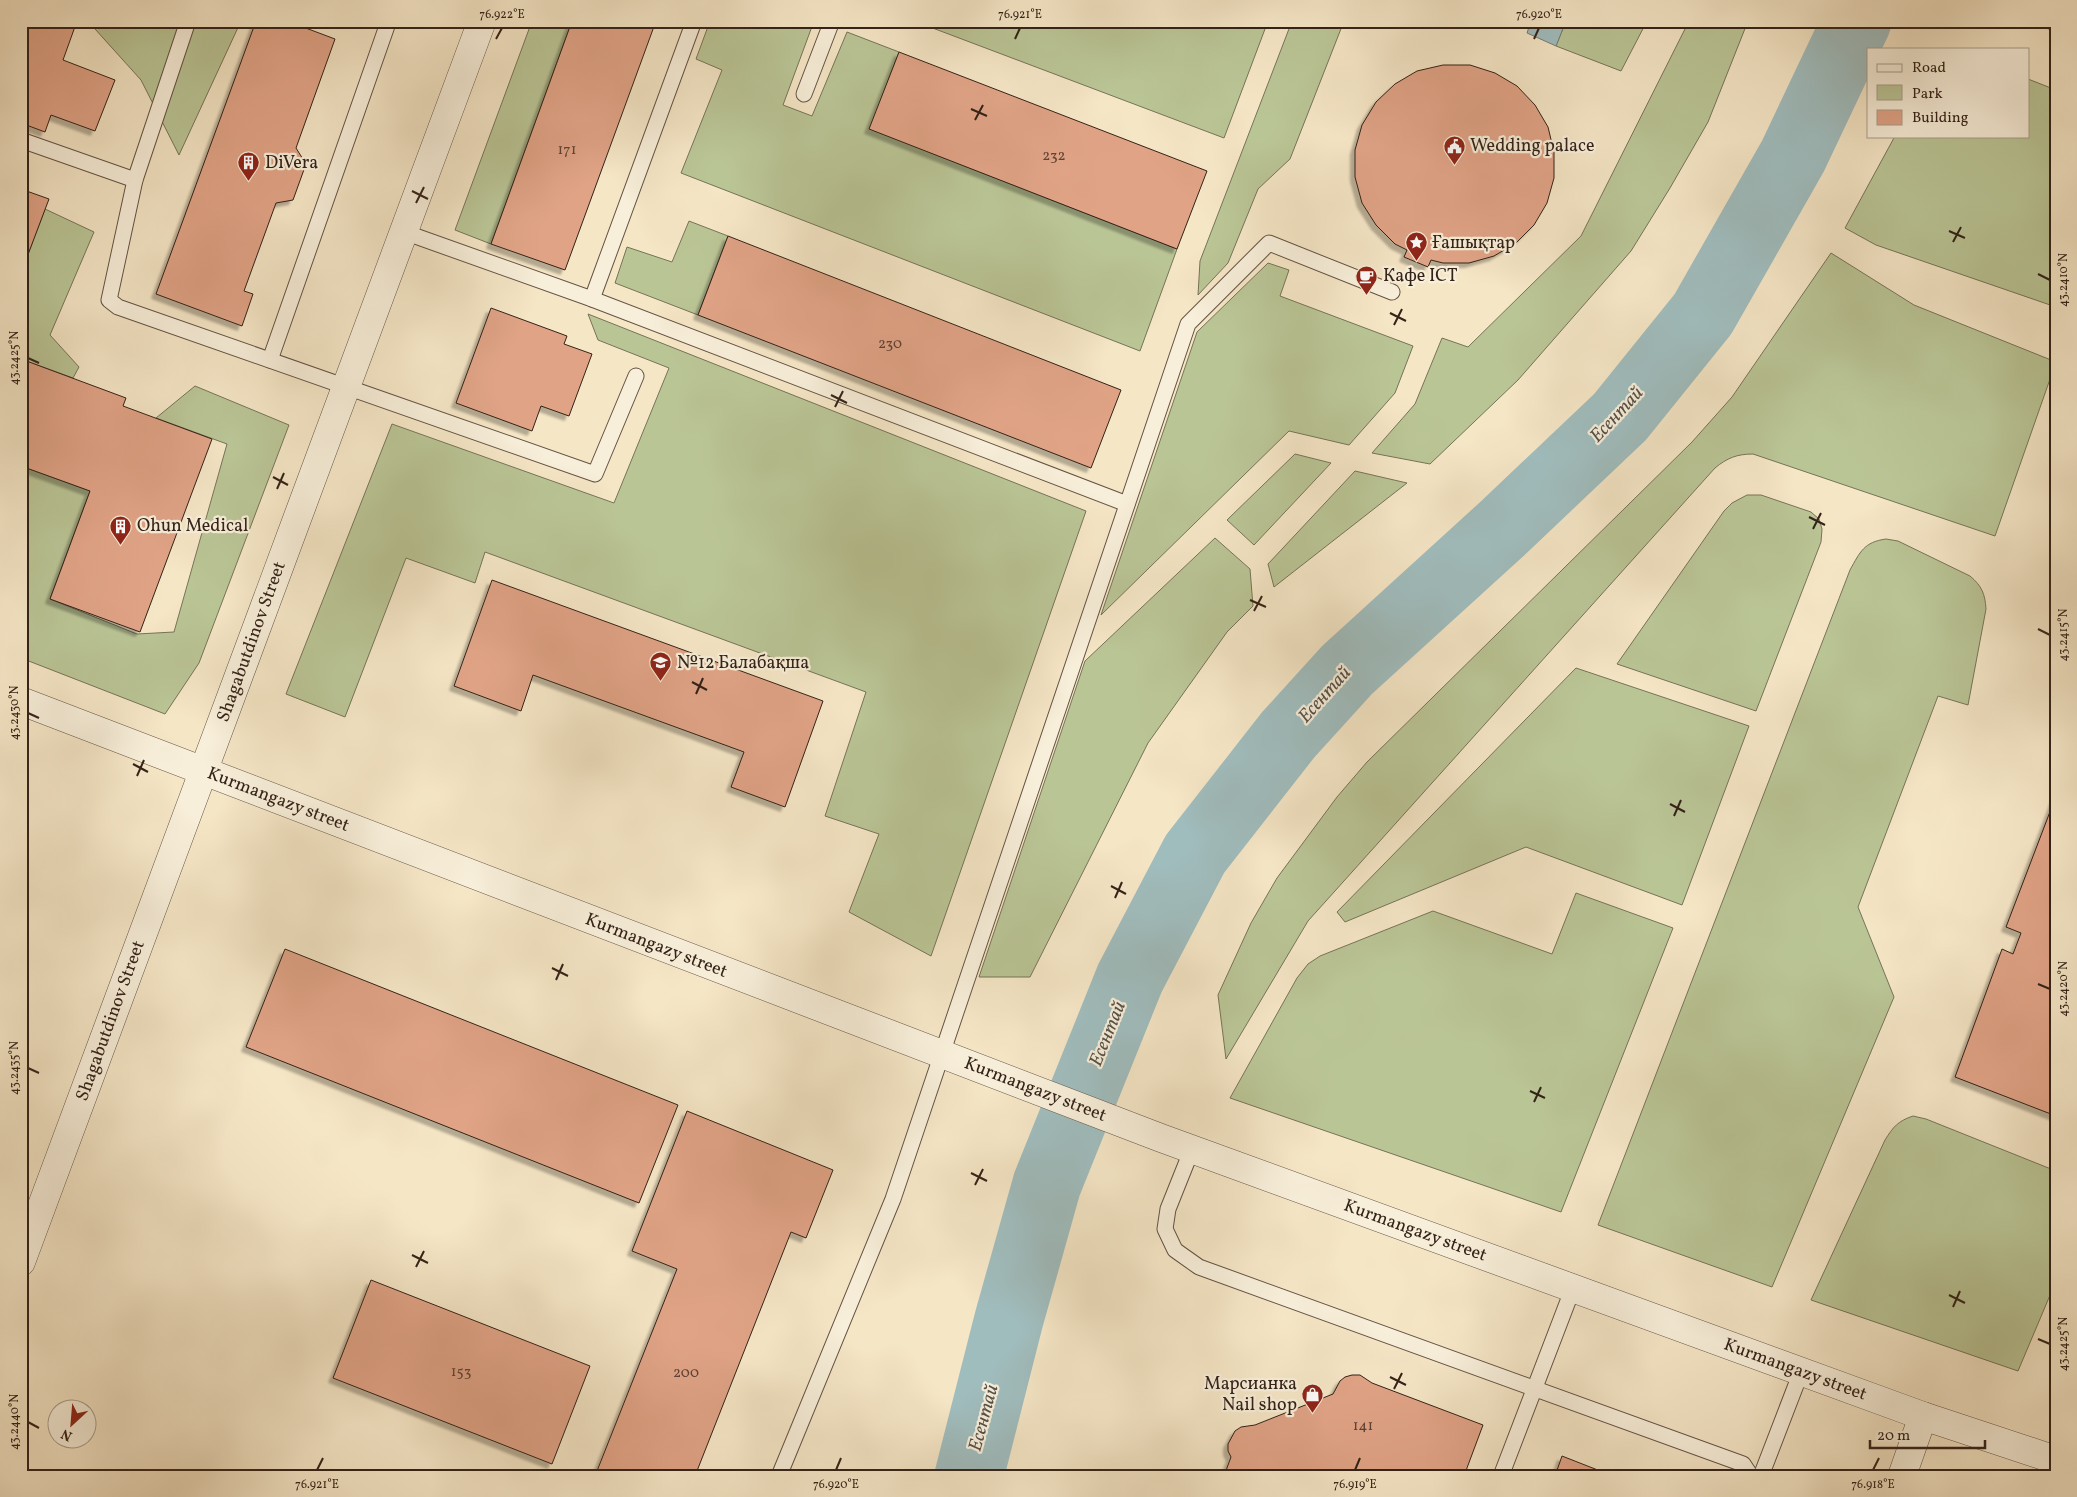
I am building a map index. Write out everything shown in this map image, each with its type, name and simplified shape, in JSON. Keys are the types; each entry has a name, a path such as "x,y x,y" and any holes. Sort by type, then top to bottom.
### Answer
{"street":[{"name":"Shagabutdinov Street","path":"21,1262 482,21"},
{"name":"Kurmangazy street","path":"21,701 941,1055 1192,1149 1923,1416 2056,1460"},
{"path":"1902,1476 1923,1416"}],"lane":[{"path":"188,21 135,180 109,300 118,307 595,474 636,376"},
{"path":"270,360 388,23 386,21"},
{"path":"592,299 694,21"},
{"path":"804,94 832,21"},
{"path":"21,140 135,180"},
{"path":"404,232 592,299 1127,504"},
{"path":"779,1476 893,1199 1188,324 1269,243 1392,292"},
{"path":"1192,1149 1168,1210 1165,1229 1175,1250 1200,1267 1743,1464 1751,1476"},
{"path":"1502,1476 1573,1288"},
{"path":"1760,1476 1801,1372"}],"green space":[{"path":"97,21 241,21 179,155 141,80 95,29"},
{"path":"532,21 572,21 491,244 455,230"},
{"path":"710,21 814,21 783,105 812,116 847,32 899,52 870,129 1177,249 1140,351 681,173 722,70 696,59"},
{"path":"914,21 1268,21 1224,138"},
{"path":"1292,21 1344,21 1290,159 1258,189 1228,263 1198,295 1200,261"},
{"path":"1566,21 1647,21 1621,71 1556,46"},
{"path":"1689,21 1748,21 1708,122 1631,251 1518,380 1430,464 1372,453 1415,404 1442,338 1468,347 1581,236"},
{"path":"2056,21 2056,32 2031,22"},
{"path":"2030,80 2056,90 2056,307 1876,245 1845,228 1894,138 2030,138"},
{"path":"45,209 94,232 50,335 79,367 73,378 21,359 21,273"},
{"path":"689,221 728,236 698,315 615,283 627,247 672,262"},
{"path":"1831,253 1914,305 2056,362 1995,536 1753,454 1737,456 1719,465 1308,921 1226,1059 1218,995 1251,923 1277,878 1337,797 1367,762 1692,442 1732,397"},
{"path":"1268,263 1289,270 1280,296 1413,346 1395,393 1349,445 1289,431 1101,615 1197,332"},
{"path":"588,314 1086,511 931,956 849,912 879,834 825,816 866,692 485,552 475,583 406,558 345,717 286,694 392,424 614,503 669,368 598,340"},
{"path":"195,386 289,425 199,663 165,714 21,658 21,466 90,491 50,599 137,634 174,632 227,444 156,418"},
{"path":"1295,454 1331,463 1254,545 1227,520"},
{"path":"1355,471 1407,483 1274,587 1268,564"},
{"path":"1747,495 1761,495 1811,512 1819,519 1822,529 1821,542 1756,711 1617,664 1724,511 1732,503"},
{"path":"1215,538 1250,569 1253,606 1227,632 1148,743 1030,977 979,977 1085,661"},
{"path":"1886,539 1898,541 1970,576 1982,591 1986,609 1968,705 1938,696 1858,907 1894,997 1772,1287 1598,1225 1850,570 1868,545"},
{"path":"1576,668 1749,726 1682,905 1526,847 1345,922 1337,912"},
{"path":"1576,893 1673,928 1561,1212 1230,1098 1297,978 1308,964 1320,956 1433,911 1552,954"},
{"path":"1913,1116 1926,1119 2056,1171 2056,1281 2018,1371 1811,1300 1885,1140 1896,1125"}],"water":[{"path":"1531,21 1566,21 1556,46 1527,33"}],"building":[{"path":"28,21 77,21 63,60 115,80 95,131 51,115 45,132 21,123 21,40"},
{"name":"DiVera","path":"256,21 287,21 335,39 296,148 306,164 293,200 276,203 244,291 253,294 242,326 156,294"},
{"path":"572,21 656,21 565,270 491,244"},
{"path":"899,52 1207,171 1177,249 869,129"},
{"name":"Wedding palace","path":"1443,65 1470,65 1495,73 1517,86 1535,105 1548,127 1554,152 1554,178 1547,203 1534,225 1516,243 1494,256 1469,263 1443,263 1431,260 1428,267 1404,257 1407,250 1395,244 1376,225 1362,203 1355,177 1355,150 1362,125 1376,102 1395,84 1417,71"},
{"path":"21,189 49,199 21,273"},
{"path":"728,236 1121,390 1091,468 698,315"},
{"path":"491,308 567,336 564,344 592,354 569,416 541,406 532,431 456,403"},
{"name":"Ohun Medical","path":"21,359 126,398 123,406 212,439 140,632 50,599 90,491 21,466"},
{"path":"492,580 823,701 785,807 731,787 744,752 533,675 521,711 454,686"},
{"path":"2056,796 2056,1116 1955,1077 2002,949 2013,954 2021,933 2006,927"},
{"path":"285,949 678,1105 639,1203 246,1047"},
{"path":"687,1111 833,1170 806,1238 791,1232 695,1476 595,1476 677,1269 632,1251"},
{"path":"371,1280 590,1366 552,1464 333,1378"},
{"path":"1352,1375 1360,1375 1372,1383 1483,1425 1464,1476 1224,1476 1231,1457 1228,1451 1228,1444 1235,1431 1241,1427 1255,1425 1333,1394 1340,1381"},
{"path":"1562,1456 1613,1476 1555,1476"}],"waterway":[{"name":"Есентай","path":"969,1476 1009,1319 1047,1184 1130,978 1195,854 1288,735 1347,670 1504,527 1620,417 1703,314 1793,156 1857,21"}],"place":[{"name":"Wedding palace","path":"1454,165"},
{"name":"DiVera","path":"249,182"},
{"name":"Ғашықтар","path":"1416,262"},
{"name":"Кафе ICT","path":"1367,295"},
{"name":"Ohun Medical","path":"121,545"},
{"name":"№12 Балабақша","path":"661,682"},
{"name":"Марсианка Nail shop","path":"1313,1413"}]}
